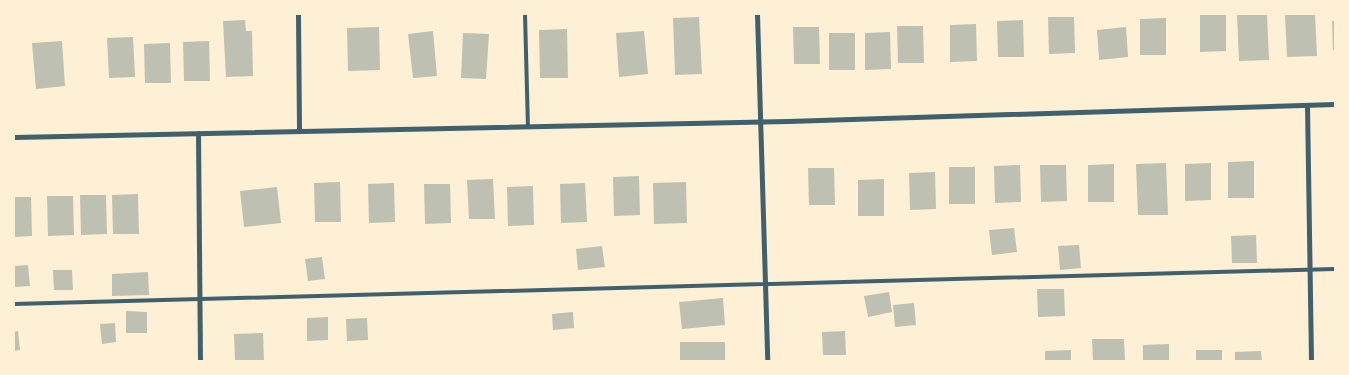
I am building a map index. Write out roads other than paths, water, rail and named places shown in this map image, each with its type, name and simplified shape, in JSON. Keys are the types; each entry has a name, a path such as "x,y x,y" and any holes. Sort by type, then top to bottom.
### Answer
{"street":[{"path":"298,14 299,129"},
{"path":"757,14 767,361"},
{"path":"14,137 299,129 759,122 1335,104"},
{"path":"1307,105 1312,361"},
{"path":"198,133 200,361"}],"lane":[{"path":"525,14 528,125"},
{"path":"14,304 1335,269"}]}
